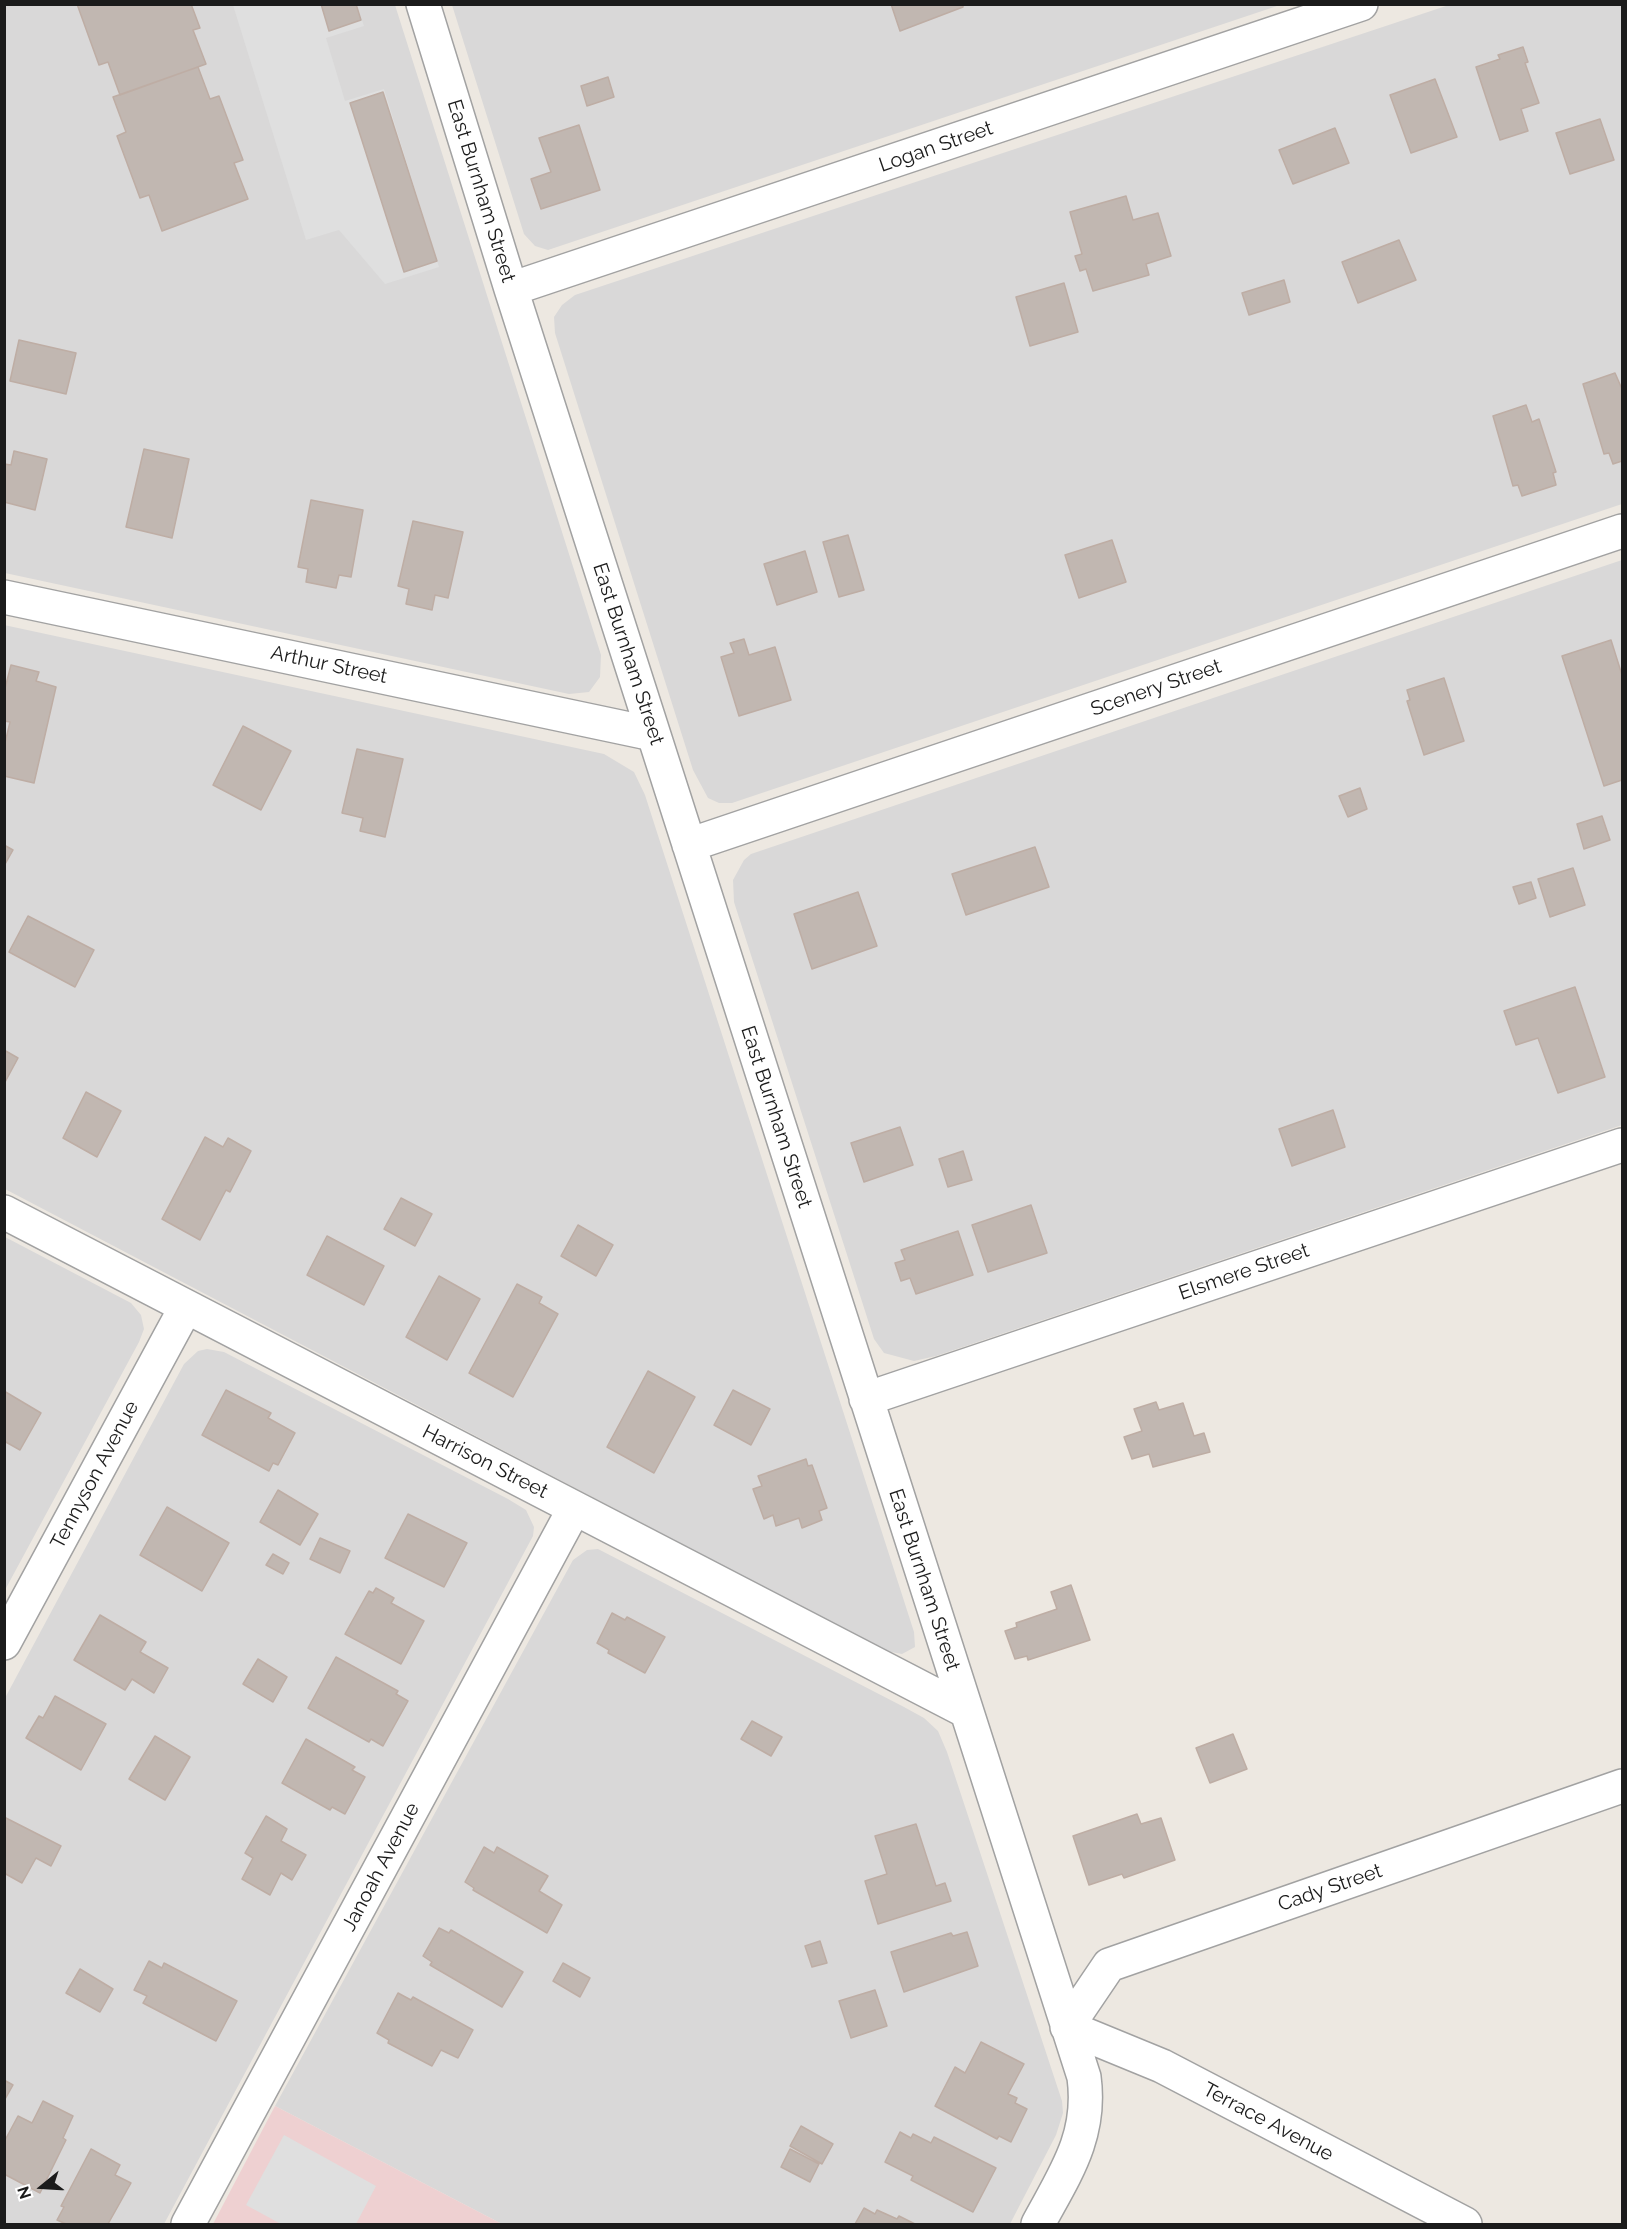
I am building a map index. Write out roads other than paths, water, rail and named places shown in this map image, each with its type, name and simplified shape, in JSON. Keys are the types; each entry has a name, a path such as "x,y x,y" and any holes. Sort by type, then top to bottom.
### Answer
{"street":[{"name":"East Burnham Street","path":"423,4 511,289 1084,2077 1087,2104 1077,2150 1038,2224"},
{"name":"Logan Street","path":"511,289 1361,4"},
{"name":"Scenery Street","path":"689,845 1623,531"},
{"name":"Arthur Street","path":"4,597 653,734"},
{"name":"Elsmere Street","path":"866,1399 1623,1145"},
{"name":"Harrison Street","path":"4,1212 966,1711"},
{"name":"Tennyson Avenue","path":"4,1644 186,1307"},
{"name":"Janoah Avenue","path":"188,2224 574,1509"},
{"name":"Cady Street","path":"1068,2027 1109,1965 1623,1785"},
{"name":"Terrace Avenue","path":"1068,2027 1162,2066 1465,2224"}]}
